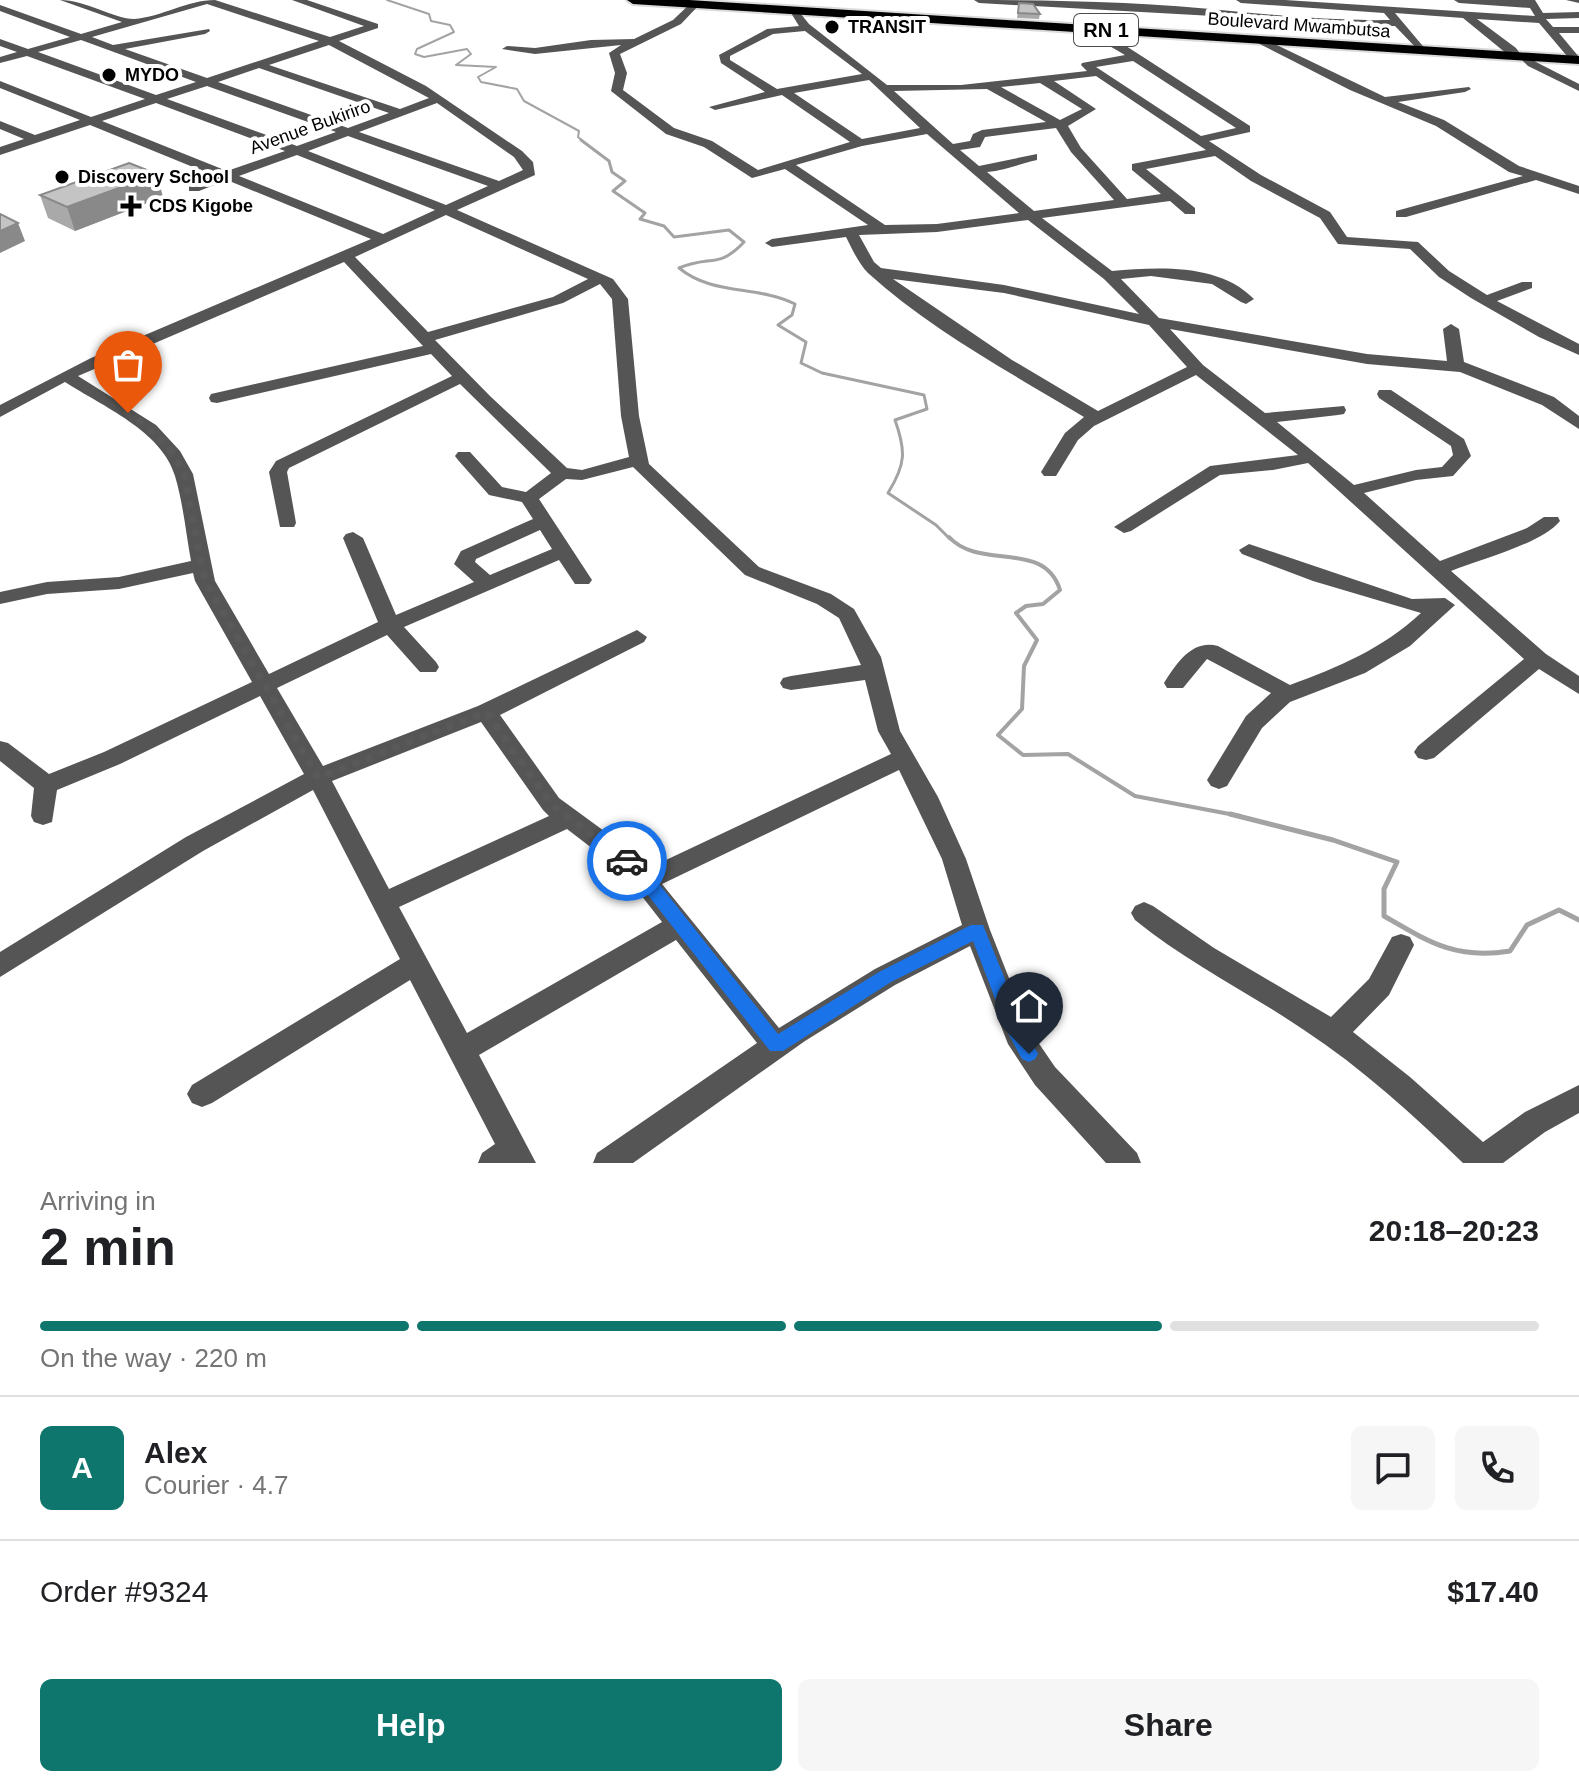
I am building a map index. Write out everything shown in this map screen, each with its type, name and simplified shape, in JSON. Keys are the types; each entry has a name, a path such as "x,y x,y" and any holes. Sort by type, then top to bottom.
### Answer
{"highway":[{"name":"Boulevard Mwambutsa","path":"633,0 1578,60"}],"street":[{"path":"65,0 132,22"},
{"path":"0,60 208,0 330,41 403,77 518,154 529,165 530,172 346,256 66,376 0,412"},
{"path":"0,151 373,24 297,0"},
{"path":"979,0 1313,22 1399,23"},
{"path":"1214,0 1264,41 1450,128 1503,163 1533,177 1579,190"},
{"path":"1241,0 1466,15 1542,18 1579,15"},
{"path":"1459,0 1532,2 1578,60"},
{"path":"1571,0 1579,0"},
{"path":"1031,2 1044,16 1046,26"},
{"path":"1307,2 1318,44"},
{"path":"153,3 174,10"},
{"path":"695,4 677,22 614,53 621,73 617,91 670,131 708,144 757,175 860,143 929,130"},
{"path":"0,8 502,187"},
{"path":"792,10 807,28 871,76 976,170 1109,276 1197,368 1312,457 1538,659 1578,683"},
{"path":"1386,10 1422,51"},
{"path":"1466,15 1520,57 1579,88"},
{"path":"807,28 771,31 724,55 725,61 860,143"},
{"path":"1095,29 1105,39 1246,129 1199,140"},
{"path":"1552,30 1579,30"},
{"path":"113,48 205,31"},
{"path":"0,42 298,151 601,278 617,291 639,460 650,476 752,571 824,599 847,614 867,649 886,723 942,830 1018,1035 1029,1054 1065,1098 1126,1163"},
{"path":"507,49 535,51 591,43 636,42"},
{"path":"1135,57 1086,64 1256,178 1325,215 1343,241 1413,245 1422,249 1441,272 1555,340 1579,350"},
{"path":"260,65 401,113"},
{"path":"884,88 989,85 1097,73"},
{"path":"715,107 871,76"},
{"path":"950,148 976,144 977,137 982,134 1070,122 1090,109 1044,80"},
{"path":"0,84 383,239"},
{"path":"989,85 1059,124 1068,133 1075,149 1125,205"},
{"path":"1386,100 1465,89"},
{"name":"Avenue Bukiriro","path":"194,188 438,99"},
{"path":"0,125 34,139"},
{"path":"1190,211 1136,167 1217,152"},
{"path":"976,170 1015,165 1020,159 1033,157"},
{"path":"787,164 803,178 881,228"},
{"path":"1401,214 1533,177"},
{"path":"772,243 881,228 927,229 1170,197"},
{"path":"850,232 859,251 875,272 900,293 1006,363 1096,417"},
{"path":"346,256 462,377 562,473 582,475 639,460"},
{"path":"875,272 1004,289 1096,311 1367,359 1456,365 1478,371 1548,401 1579,424"},
{"path":"1109,276 1151,272 1203,278 1225,284 1246,299"},
{"path":"217,398 430,343 558,300 601,278"},
{"path":"1487,300 1527,285"},
{"path":"1451,329 1456,365"},
{"path":"1050,472 1071,437 1096,417 1197,368"},
{"path":"66,376 128,413 150,429 171,451 184,474 190,495 205,581 318,778 462,1050 509,1158"},
{"path":"287,523 278,472 282,465 462,377"},
{"path":"1351,491 1416,475 1447,472 1462,456 1458,443 1385,394"},
{"path":"1262,418 1338,410"},
{"path":"464,456 496,491 529,498 582,580"},
{"path":"1124,527 1216,470 1273,465 1312,457"},
{"path":"529,498 562,473"},
{"path":"488,583 464,564 468,555 543,521"},
{"path":"1437,569 1534,532 1551,521"},
{"path":"353,538 390,625 428,667"},
{"path":"1249,550 1405,604 1441,606 1468,599"},
{"path":"46,785 112,758 390,625 563,551"},
{"path":"0,598 47,588 119,583 200,565"},
{"path":"1219,780 1254,722 1282,696 1369,661 1403,641 1441,606"},
{"path":"0,966 203,841 318,778 486,712 637,637"},
{"path":"1175,683 1199,653 1210,651 1290,694"},
{"path":"1426,752 1538,659"},
{"path":"791,683 873,671"},
{"path":"486,712 551,804 632,865 776,1045"},
{"path":"3,755 46,785"},
{"path":"646,880 904,758"},
{"path":"43,816 46,785"},
{"path":"383,903 567,818"},
{"path":"1144,913 1187,946 1333,1034 1406,1090 1480,1162 1535,1122 1579,1098"},
{"path":"462,1050 681,924"},
{"path":"608,1163 776,1045 885,977 977,930"},
{"path":"1333,1034 1379,987 1401,945"},
{"path":"202,1094 415,963"}],"building":[{"path":"1019,3 1033,4 1040,14 1018,13"},
{"path":"129,163 157,174 67,207 40,195"},
{"path":"0,214 18,223 0,231"}],"waterway":[{"path":"387,0 429,14 431,21 450,25 454,32 417,49 415,54 424,57 467,49 471,54 456,65 496,67 478,77 481,82 517,89 524,101 579,131 578,137 584,142"},
{"path":"581,140 609,161 612,172 625,181 613,191 645,213 640,219 664,226 674,237 729,230 744,242 721,259 679,268 706,283 766,294 795,304 792,315 778,325 806,342 801,363 822,373 924,395 927,409 895,420 902,457 898,474 888,493 936,525 950,539"},
{"path":"949,537 962,547 977,552 1040,565 1052,574 1060,590 1043,604 1026,606 1016,613 1037,640 1024,666 1022,709 998,735 1023,755 1068,754 1135,796 1232,814"},
{"path":"1232,814 1240,816"},
{"path":"1232,814 1333,840 1397,862 1384,889 1384,916 1444,947 1474,953 1510,951 1527,925 1559,910 1579,920"}],"way so far":[{"path":"128,413 150,429 171,451 184,474 192,506 195,543 205,581 318,778 486,712 551,804 627,861"}],"place":[{"name":"TRANSIT","path":"832,27"},
{"name":"MYDO","path":"109,75"},
{"name":"Discovery School","path":"62,177"},
{"name":"CDS Kigobe","path":"131,206"}],"route":[{"path":"627,861 646,880 776,1045 885,977 977,930 1018,1035 1029,1054"}]}
